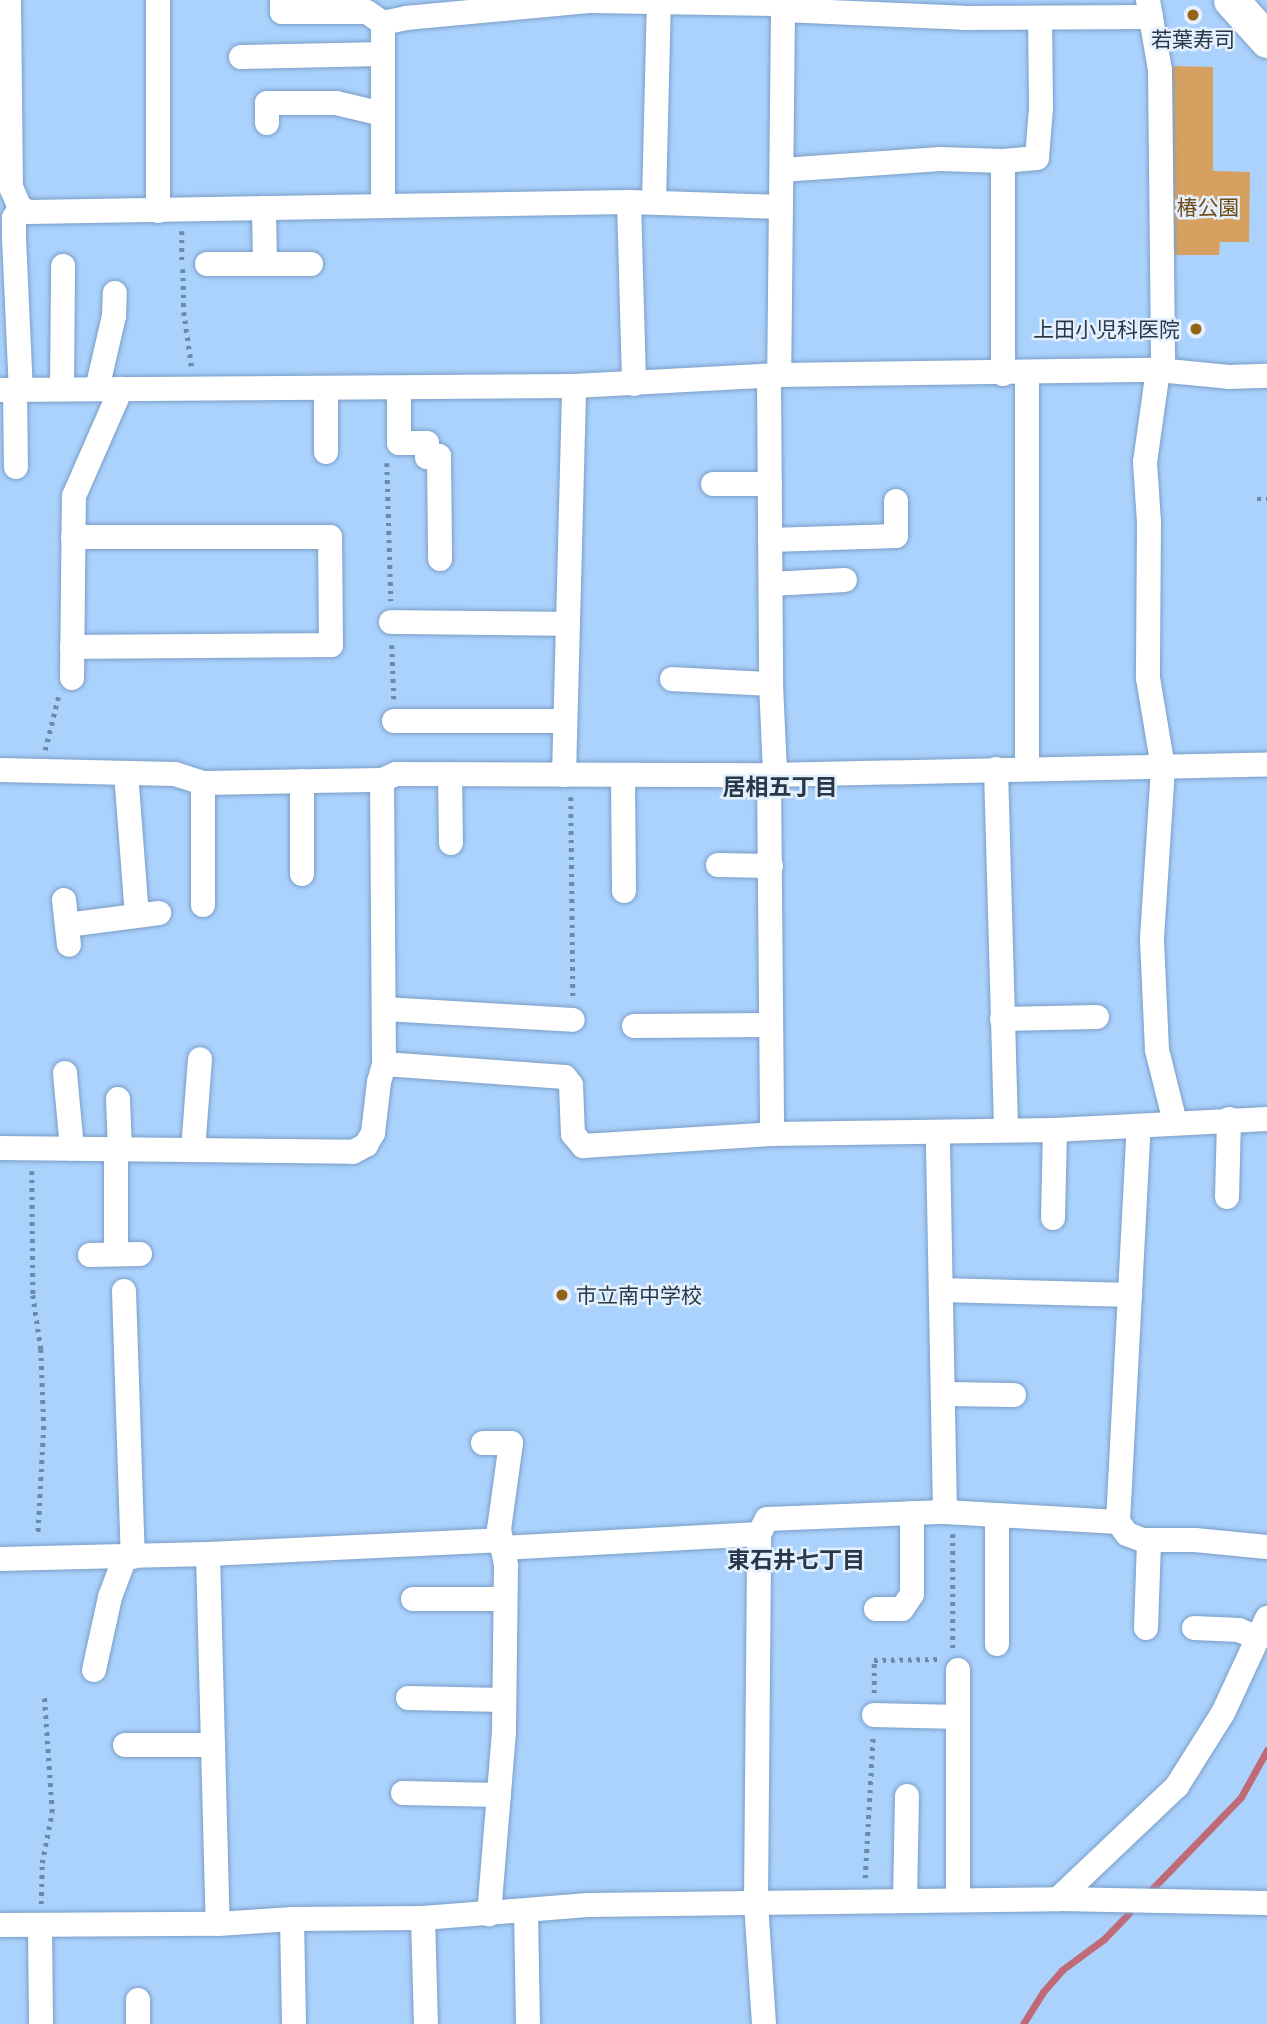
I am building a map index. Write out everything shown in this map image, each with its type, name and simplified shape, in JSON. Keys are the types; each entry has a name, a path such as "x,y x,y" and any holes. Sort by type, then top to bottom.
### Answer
{"main road":[{"path":"1231,0 1267,40"}],"street":[{"path":"9,0 4,98 11,187 20,208"},
{"path":"158,0 170,210"},
{"path":"282,0 282,12 398,13 592,1 963,9 1040,18 1149,8 1160,69 1161,370 1145,462 1149,522 1146,621 1148,678 1163,768 1152,940 1157,1051 1175,1122"},
{"path":"634,384 642,202 659,2"},
{"path":"772,1134 771,484 782,170 778,4"},
{"path":"383,206 383,54 398,13"},
{"path":"782,170 941,159 1003,161 1037,158 1040,18"},
{"path":"241,57 383,54"},
{"path":"267,123 267,103 336,103 383,114"},
{"path":"1003,161 1015,374 1027,769"},
{"path":"20,208 39,213 642,202 781,207"},
{"path":"16,467 7,239 20,208"},
{"path":"264,208 265,264"},
{"path":"207,264 311,264"},
{"path":"62,389 63,266"},
{"path":"96,389 114,316 115,293"},
{"path":"12,390 574,386 774,376 1161,370 1229,377 1267,376"},
{"path":"568,775 565,721 574,386"},
{"path":"399,388 399,443 427,443 427,457 439,456 440,559"},
{"path":"72,678 74,496 121,389"},
{"path":"326,389 326,452"},
{"path":"713,484 771,484"},
{"path":"771,540 896,536 896,501"},
{"path":"72,647 331,645 330,537 73,537"},
{"path":"771,584 845,580"},
{"path":"391,622 568,624"},
{"path":"672,679 771,684"},
{"path":"394,721 565,721"},
{"path":"0,770 175,774 204,783 382,780 396,774 623,776 1267,765"},
{"path":"996,769 1006,1129"},
{"path":"64,900 68,935 148,914 126,773"},
{"path":"450,774 451,843"},
{"path":"623,776 624,891"},
{"path":"0,1149 353,1152 366,1144 373,1133 384,1064 382,780"},
{"path":"302,781 302,874"},
{"path":"203,905 204,783"},
{"path":"718,866 771,866"},
{"path":"384,1009 573,1020"},
{"path":"1002,1019 1097,1017"},
{"path":"634,1026 771,1025"},
{"path":"194,1150 200,1059"},
{"path":"384,1064 565,1077 571,1085 573,1134 583,1146 772,1134 1055,1130 1267,1119"},
{"path":"65,1073 72,1149"},
{"path":"90,1255 128,1254 118,1150 118,1099"},
{"path":"1227,1197 1229,1119"},
{"path":"1139,1127 1118,1522 1127,1534 1149,1541 1195,1541 1267,1547"},
{"path":"1054,1219 1055,1130"},
{"path":"938,1132 945,1512"},
{"path":"105,1656 110,1597 129,1557 140,1440 136,1330 124,1290"},
{"path":"942,1290 1130,1295"},
{"path":"943,1394 1014,1395"},
{"path":"483,1443 511,1443 499,1529 506,1566 504,1700 489,1914"},
{"path":"765,2024 755,1902 759,1534 767,1519 945,1512 1118,1522"},
{"path":"876,1609 902,1609 912,1594 912,1513"},
{"path":"997,1515 997,1644"},
{"path":"0,1559 129,1557 759,1534"},
{"path":"1146,1628 1149,1541"},
{"path":"208,1554 218,1924"},
{"path":"413,1599 505,1599"},
{"path":"1058,1899 1177,1786 1223,1713 1262,1628 1194,1629"},
{"path":"958,1670 958,1900"},
{"path":"408,1698 504,1700"},
{"path":"874,1715 958,1717"},
{"path":"125,1745 213,1745"},
{"path":"403,1793 499,1795"},
{"path":"905,1901 906,1796"},
{"path":"0,1925 218,1924 292,1919 423,1918 587,1905 755,1902 1058,1899 1267,1903"},
{"path":"526,1911 528,2024"},
{"path":"423,1918 426,2024"},
{"path":"292,1919 294,2024"},
{"path":"40,1926 41,2024"}],"path":[{"path":"170,210 192,362 192,389"},
{"path":"387,457 394,721"},
{"path":"1257,499 1267,499"},
{"path":"39,771 62,685 72,678"},
{"path":"568,775 573,1020"},
{"path":"32,1149 33,1295 41,1349 44,1426 38,1510 39,1558"},
{"path":"40,1926 43,1863 52,1812 44,1696"}],"green space":[{"name":"椿公園","path":"1171,66 1213,67 1213,171 1250,172 1249,242 1220,242 1219,255 1171,255"}],"waterway":[{"path":"1152,1889 1241,1797 1267,1750"},
{"path":"1023,2024 1043,1992 1062,1970 1104,1939 1129,1913"}],"place":[{"name":"若葉寿司","path":"1193,15"},
{"name":"上田小児科医院","path":"1196,329"},
{"name":"市立南中学校","path":"562,1295"}],"district":[{"name":"居相五丁目","path":"780,787"},
{"name":"東石井七丁目","path":"796,1560"}]}
